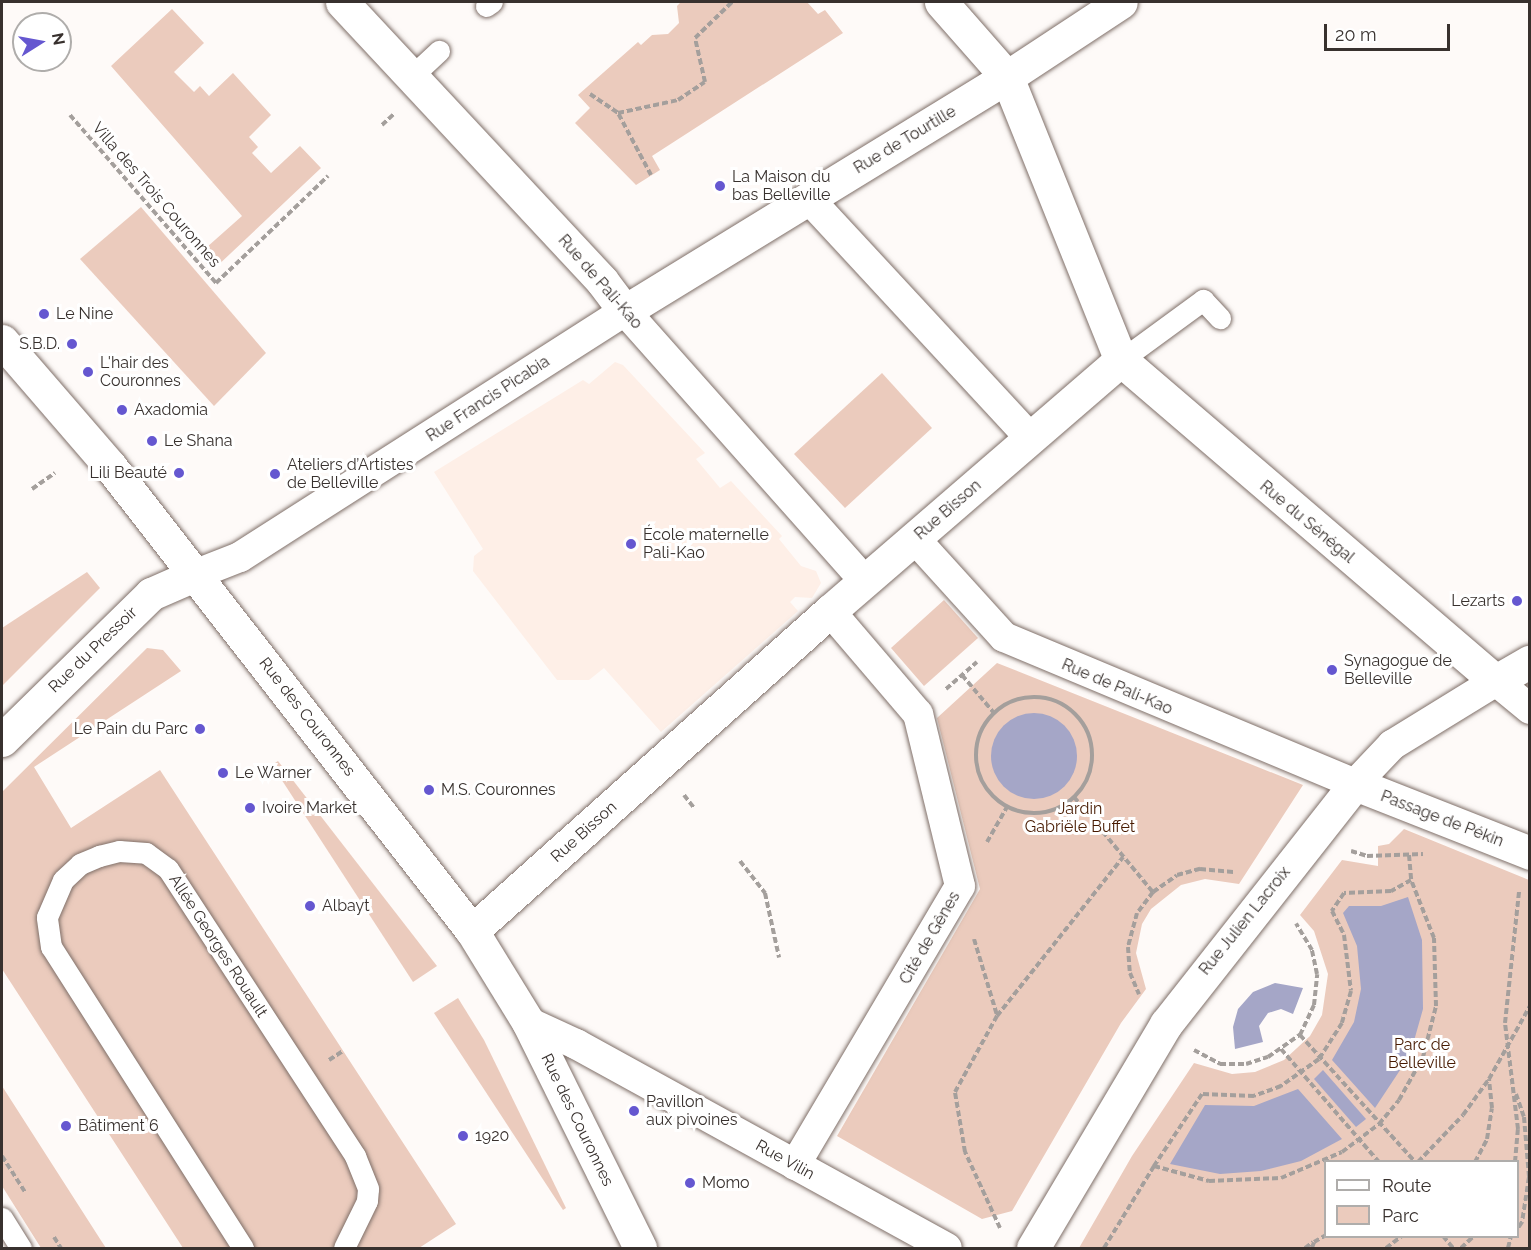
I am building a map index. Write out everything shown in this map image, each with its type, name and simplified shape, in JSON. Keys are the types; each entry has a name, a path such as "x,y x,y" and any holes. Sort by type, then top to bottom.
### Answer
{"street":[{"name":"Rue de Pali-Kao","path":"342,2 602,281 625,311 853,568"},
{"path":"941,2 1007,77 1121,360"},
{"name":"Rue de Tourtille","path":"625,311 1007,77 1121,2"},
{"path":"809,199 1031,439"},
{"name":"Rue Francis Picabia","path":"194,574 240,557 625,311"},
{"name":"Rue des Couronnes","path":"2,341 110,466 472,931 528,1022 640,1248"},
{"name":"Rue Bisson","path":"472,931 830,611 1121,360"},
{"name":"Rue du Sénégal","path":"1121,360 1496,681"},
{"name":"Rue de Pali-Kao","path":"915,539 1004,637 1355,784"},
{"name":"Rue du Pressoir","path":"2,740 150,594 194,574"},
{"name":"Cité de Gênes","path":"795,1165 960,886 918,714 830,611"},
{"name":"Rue Julien Lacroix","path":"1033,1248 1166,1024 1257,884 1392,745 1530,661"},
{"path":"1496,681 1530,709"},
{"name":"Passage de Pékin","path":"1355,784 1530,853"},
{"name":"Rue Vilin","path":"528,1022 576,1044 947,1248"}],"lane":[{"path":"412,76 439,51"},
{"path":"1121,360 1203,300 1220,318"},
{"name":"Allée Georges Rouault","path":"243,1248 51,947 47,917 63,880 80,864 99,856 119,851 146,854 168,869 355,1156 368,1189 367,1201 344,1248"},
{"path":"2,1218 21,1248"}],"path":[{"path":"618,113 678,100 705,82 695,38 732,2"},
{"path":"590,94 618,113 651,176"},
{"name":"Villa des Trois Couronnes","path":"70,115 216,283 328,176"},
{"path":"32,489 55,473"},
{"path":"945,690 980,659"},
{"path":"962,675 994,713"},
{"path":"1038,698 1054,701 1080,720 1091,751 1090,768 1074,797 1051,810 1024,813 992,796 976,763 983,727 994,713 1015,701 1038,698"},
{"path":"684,795 694,808"},
{"path":"1074,797 1153,892"},
{"path":"1355,853 1431,854"},
{"path":"1154,1166 1209,1181 1260,1181 1304,1171 1361,1139 1378,1124 1414,1074 1436,1006 1434,938 1412,880 1409,855"},
{"path":"1002,1232 992,1218 965,1152 955,1092 997,1016 1123,857"},
{"path":"740,861 765,893 779,957"},
{"path":"1200,869 1227,869 1257,884 1306,937 1312,950 1317,974 1314,1005 1300,1035 1281,1049 1246,1064 1220,1064 1186,1044 1148,1008 1130,973 1128,947 1137,913 1153,892 1177,875 1200,869"},
{"path":"1104,1248 1154,1166 1202,1094 1254,1096 1303,1074 1319,1059 1342,1023 1351,991 1344,935 1332,911 1344,893 1391,891 1412,880"},
{"path":"1515,1160 1518,1129 1507,1048 1506,992 1520,887"},
{"path":"972,933 997,1016"},
{"path":"1417,1160 1463,1114 1489,1079 1530,1006"},
{"path":"1300,1035 1378,1124 1415,1160"},
{"path":"1281,1049 1378,1160"},
{"path":"1476,1160 1487,1139 1492,1108 1489,1079"},
{"path":"1514,1088 1524,1116 1529,1177 1522,1222 1519,1226"},
{"path":"1305,1248 1324,1236"},
{"path":"1386,1248 1399,1238"},
{"path":"1507,1238 1508,1248"},
{"path":"1312,1248 1314,1242"}],"shaded area":[{"name":"École maternelle Pali-Kao","path":"615,362 623,365 705,453 696,459 720,488 731,481 782,536 779,539 801,566 816,571 821,583 812,598 795,597 790,602 798,611 661,732 604,668 589,680 557,680 473,571 474,556 483,549 434,472 583,380 589,384"}],"green space":[{"path":"681,2 807,2 818,14 825,10 843,33 652,156 660,170 636,185 575,123 590,108 578,95 638,42 641,45 652,35 668,34 679,23 677,6"},
{"path":"172,9 204,43 174,72 194,92 200,86 209,96 233,73 271,115 249,137 258,147 252,153 271,173 300,146 321,168 213,270 198,255 242,216 111,66"},
{"path":"141,207 266,353 214,406 80,259"},
{"path":"882,373 932,428 845,508 794,454"},
{"path":"87,572 100,588 2,686 2,628"},
{"path":"944,600 978,638 924,686 891,648"},
{"path":"147,648 163,650 181,671 34,767 71,828 160,770 456,1224 419,1248 183,1248 2,969 2,792"},
{"name":"Jardin Gabriële Buffet","path":"997,663 1303,785 1239,884 1205,879 1181,885 1151,909 1142,924 1136,953 1146,989 1121,1023 1012,1211 982,1219 837,1136 980,889 937,718"},
{"path":"278,761 437,966 413,982 272,765"},
{"name":"Parc de Belleville","path":"1404,829 1529,880 1529,1248 1079,1248 1132,1156 1194,1063 1232,1074 1255,1072 1284,1060 1310,1036 1322,1015 1328,974 1314,931 1300,915 1342,860 1378,866 1378,846 1389,844"},
{"path":"458,998 484,1040 566,1208 563,1210 434,1013"},
{"path":"2,1086 106,1248 41,1248 2,1186"}],"water":[{"path":"1034,713 1051,716 1065,725 1074,739 1077,756 1074,773 1065,787 1051,796 1034,799 1017,796 1003,787 994,773 991,756 994,739 1003,725 1017,716"},
{"path":"1408,897 1422,940 1423,1009 1410,1055 1375,1108 1332,1060 1354,1022 1361,989 1357,946 1343,913 1349,906 1381,906"},
{"path":"1275,983 1303,988 1293,1014 1281,1009 1268,1013 1259,1026 1263,1042 1235,1049 1233,1027 1238,1009 1253,992"},
{"path":"1323,1070 1366,1119 1356,1127 1314,1079"},
{"path":"1298,1089 1342,1139 1301,1161 1261,1171 1220,1174 1170,1164 1205,1105 1254,1106"}],"place":[{"name":"La Maison du bas Belleville","path":"720,186"},
{"name":"Le Nine","path":"44,314"},
{"name":"S.B.D.","path":"72,344"},
{"name":"L'hair des Couronnes","path":"88,372"},
{"name":"Axadomia","path":"122,410"},
{"name":"Le Shana","path":"152,441"},
{"name":"Lili Beauté","path":"179,473"},
{"name":"Ateliers d’Artistes de Belleville","path":"275,474"},
{"name":"École maternelle Pali-Kao","path":"631,544"},
{"name":"Lezarts","path":"1517,601"},
{"name":"Synagogue de Belleville","path":"1332,670"},
{"name":"Le Pain du Parc","path":"200,729"},
{"name":"Le Warner","path":"223,773"},
{"name":"M.S. Couronnes","path":"429,790"},
{"name":"Ivoire Market","path":"250,808"},
{"name":"Albayt","path":"310,906"},
{"name":"Pavillon aux pivoines","path":"634,1111"},
{"name":"Bâtiment 6","path":"66,1126"},
{"name":"1920","path":"463,1136"},
{"name":"Momo","path":"690,1183"}]}
